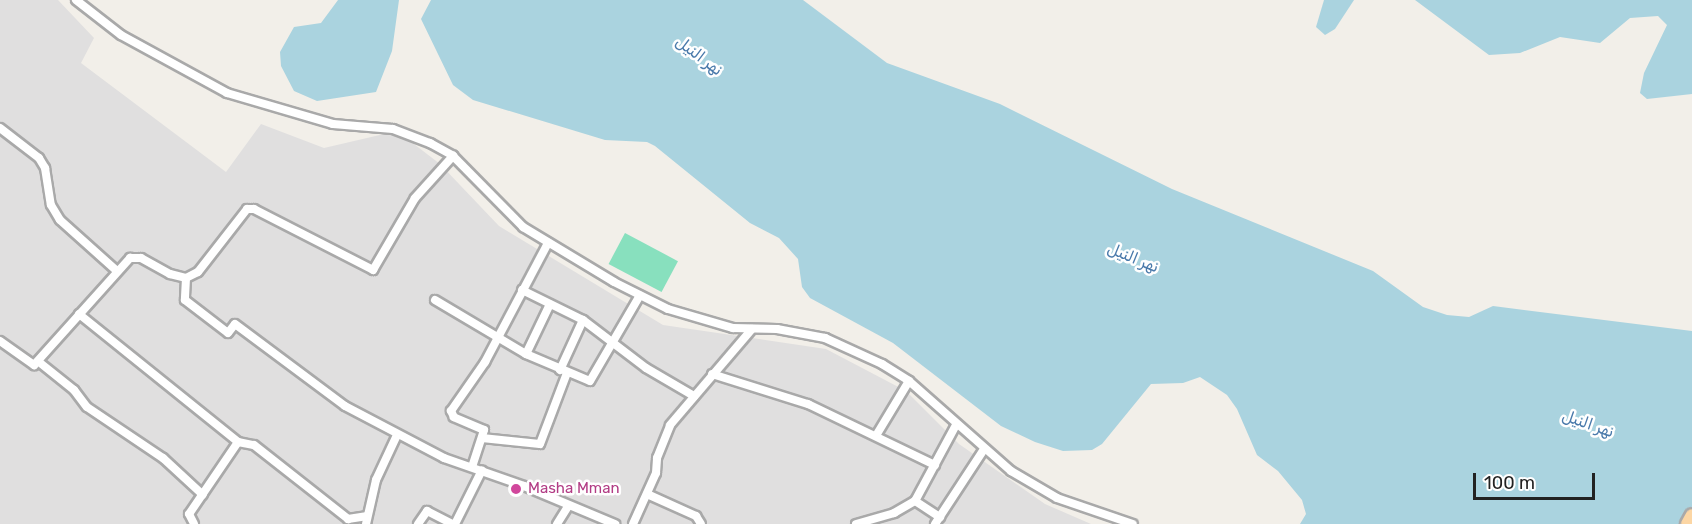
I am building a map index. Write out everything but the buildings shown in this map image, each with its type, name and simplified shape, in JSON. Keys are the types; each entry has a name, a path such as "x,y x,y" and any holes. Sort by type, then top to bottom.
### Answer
{"main road":[{"path":"1686,524 1692,515"}],"street":[{"path":"76,0 121,35 227,93 333,124 393,129 453,156 502,210 548,243 640,295 699,320 752,329 777,329 825,338 909,381 956,425 1011,471 1057,498 1133,524"},
{"path":"0,128 39,158 45,168 51,205 60,220 117,271"},
{"path":"0,341 28,364 39,362 117,271 134,256 186,278 198,272 247,209 254,209 373,270 415,198 453,156"},
{"path":"472,467 484,430 454,417 451,411 485,362 496,336 548,243"},
{"path":"186,278 185,300 228,333 235,324 345,406 397,435 615,524"},
{"path":"522,290 583,320 646,368 694,396"},
{"path":"435,300 526,354 563,372 594,380 613,341 640,295"},
{"path":"526,354 550,304"},
{"path":"79,314 238,442 254,445 348,519 366,520 376,480 397,435"},
{"path":"482,438 540,444 563,372 583,320"},
{"path":"633,524 647,494 670,425 752,329"},
{"path":"39,362 87,407 163,458 203,495"},
{"path":"712,374 807,404 877,434 935,465"},
{"path":"877,434 909,381"},
{"path":"856,524 894,513 915,501 956,425"},
{"path":"194,524 189,514 238,442"},
{"path":"915,501 938,520 984,449"},
{"path":"418,524 427,512 453,524 482,470"},
{"path":"647,494 696,516 701,524"},
{"path":"557,524 569,505"}],"shaded area":[{"path":"0,0 58,0 94,38 81,63 226,172 261,124 324,148 397,131 440,164 499,226 663,325 826,349 906,391 959,444 1045,504 1091,524 0,524"}],"green space":[{"path":"625,233 678,261 662,292 609,264"}],"water":[{"path":"338,0 399,0 392,51 376,92 317,101 294,91 281,66 280,52 294,27 321,23"},
{"name":"نهر النيل","path":"431,0 803,0 887,63 1000,104 1172,189 1373,271 1423,307 1447,315 1469,317 1493,306 1692,331 1692,524 1300,524 1306,514 1302,500 1278,471 1257,455 1237,409 1227,395 1200,377 1183,383 1151,384 1102,444 1092,450 1063,451 1035,442 1001,426 893,343 810,298 802,287 798,259 779,238 750,223 655,146 647,142 605,140 473,100 453,85 421,19"},
{"path":"1324,0 1354,0 1335,29 1325,35 1316,27"},
{"path":"1415,0 1692,0 1692,94 1647,99 1640,93 1644,73 1667,25 1658,16 1630,18 1600,43 1560,37 1520,53 1489,55"}],"place":[{"name":"Masha Mman","path":"516,489"}]}
